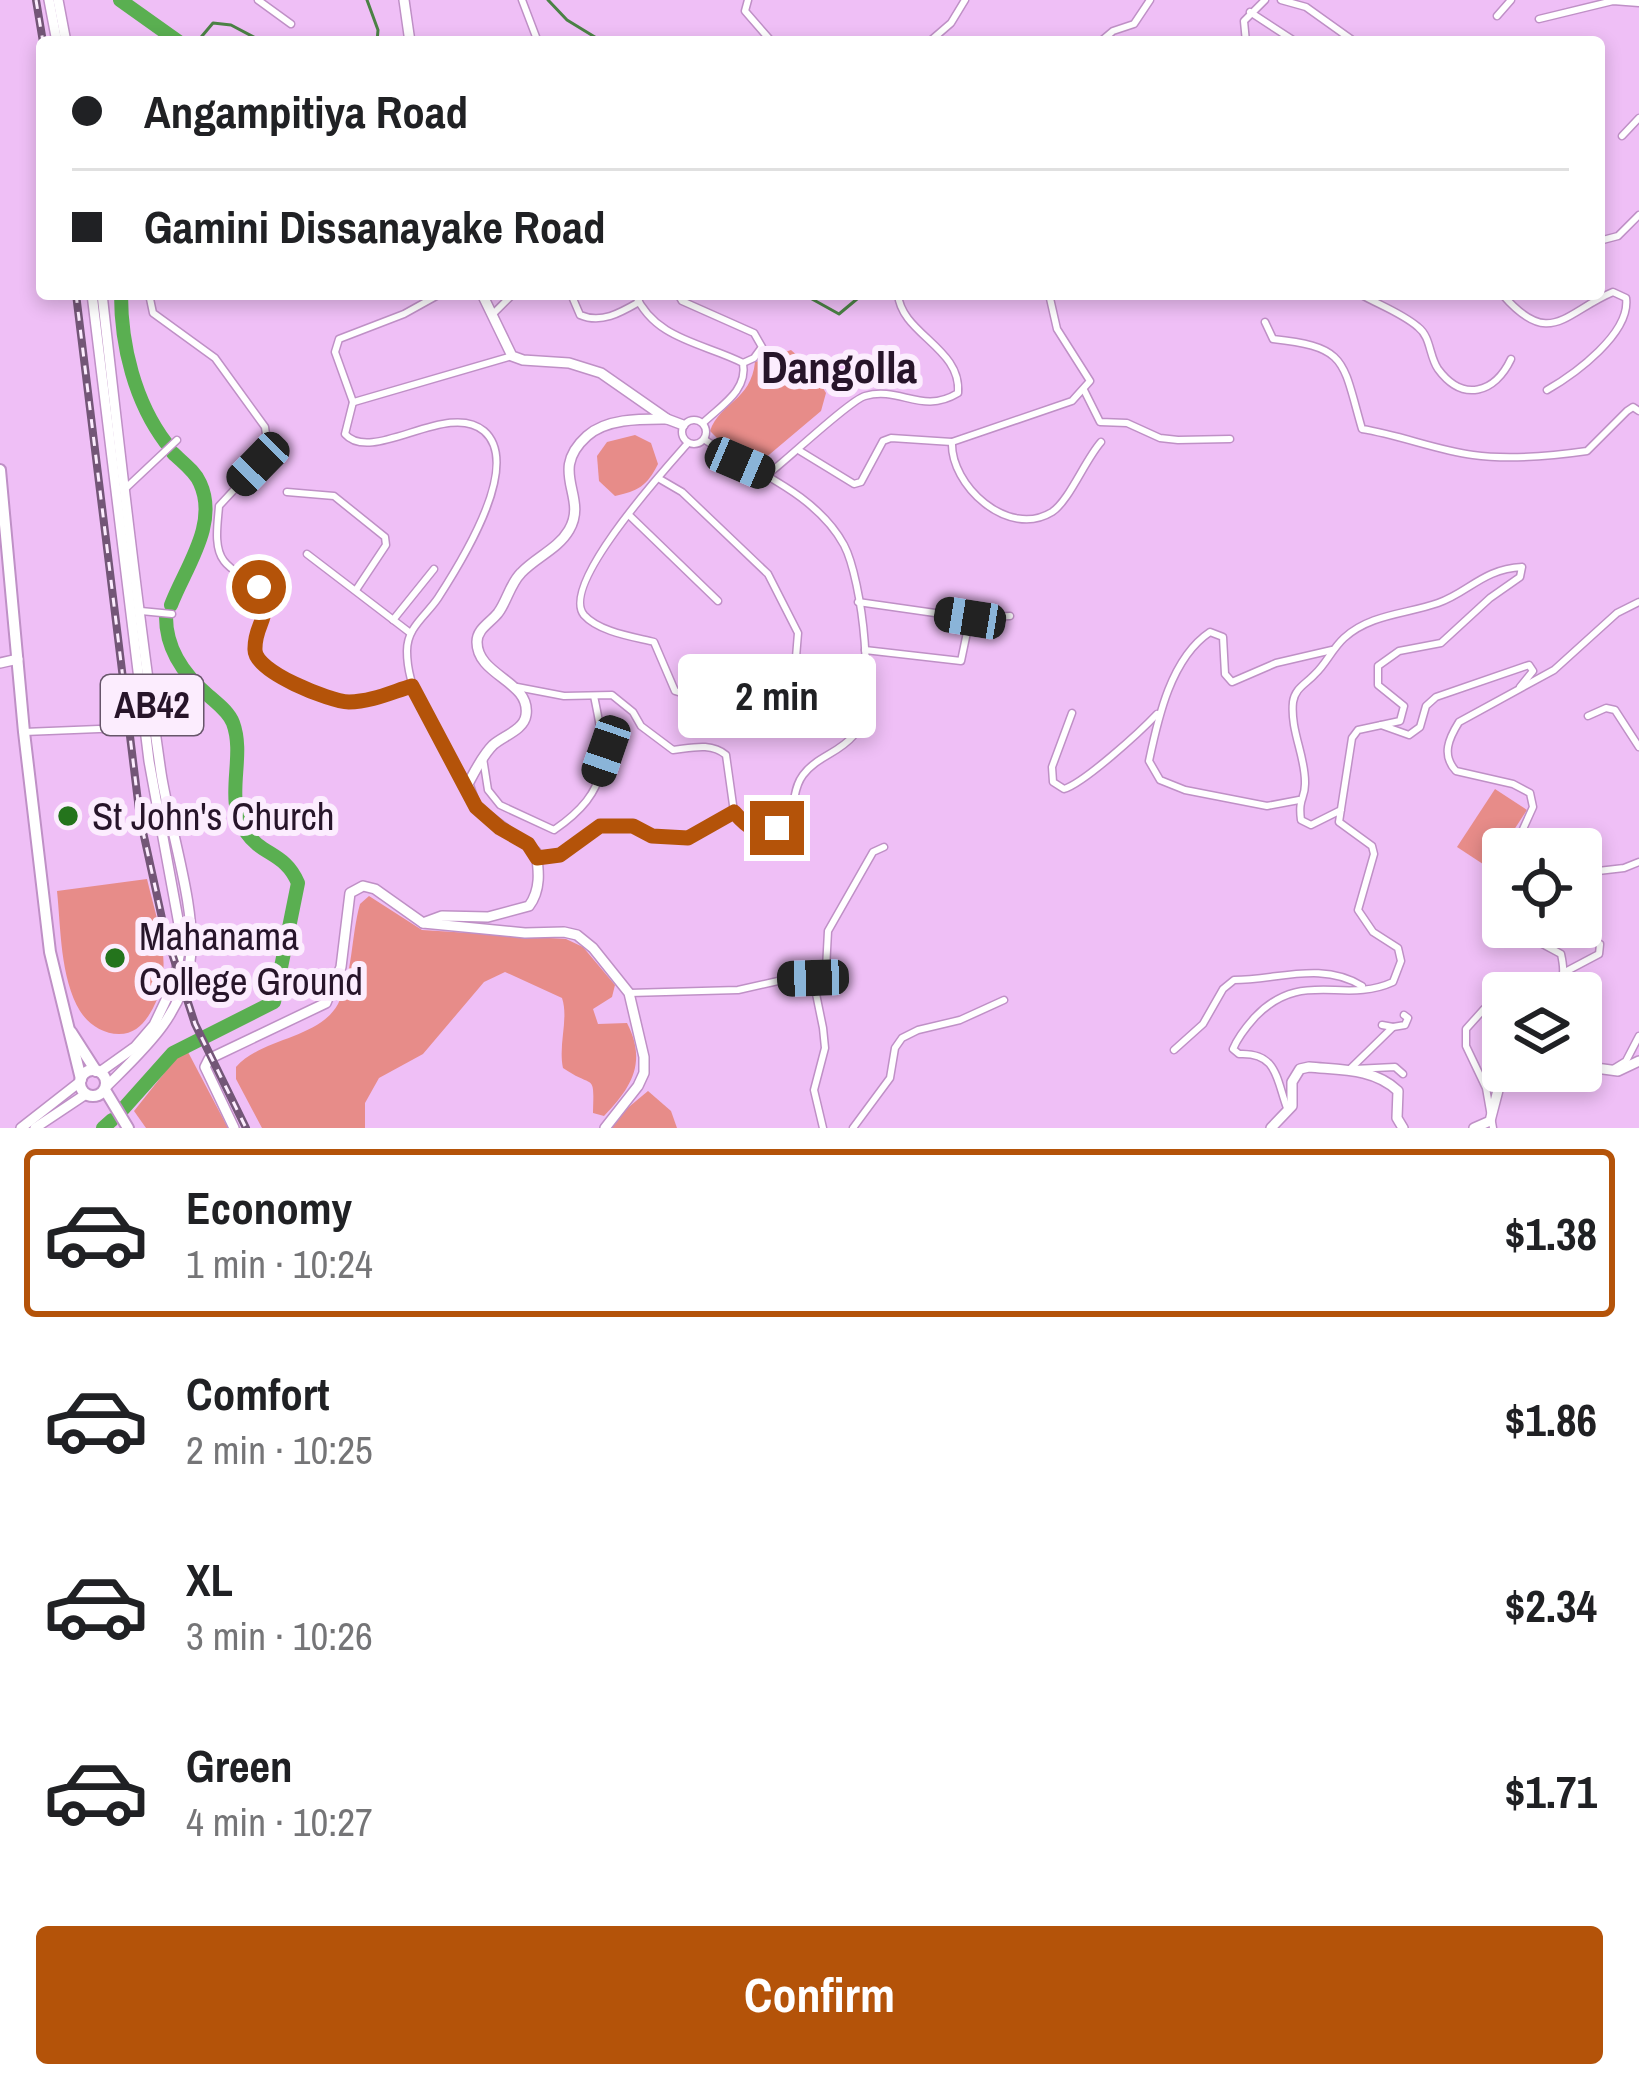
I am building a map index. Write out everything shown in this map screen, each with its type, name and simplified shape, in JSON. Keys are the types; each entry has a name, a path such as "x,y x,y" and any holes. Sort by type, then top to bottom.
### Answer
{"highway":[{"path":"0,470 50,952 81,1080 128,1128"},
{"path":"66,1024 98,1071 97,1092"},
{"path":"81,1080 87,1072 98,1071"}],"street":[{"path":"49,0 56,36"},
{"path":"58,0 65,36"},
{"path":"258,0 291,24"},
{"path":"404,0 409,36"},
{"path":"521,0 536,36"},
{"path":"748,0 745,11 767,36"},
{"path":"936,36 965,0"},
{"path":"1107,36 1135,24 1150,0"},
{"path":"1245,36 1244,21 1265,0"},
{"path":"1281,0 1306,7 1347,36"},
{"path":"1497,16 1510,0"},
{"path":"1539,19 1613,1 1639,3"},
{"path":"1250,12 1287,36"},
{"path":"1622,136 1639,118"},
{"path":"1605,239 1618,236 1639,215"},
{"path":"1547,390 1596,355 1626,315 1626,298 1613,292 1605,297"},
{"name":"AB42","path":"93,300 149,761 182,929 178,968 163,1010 135,1046 98,1071"},
{"name":"AB42","path":"97,1092 151,1043 171,1016 184,986 191,949 189,910 161,773 103,300"},
{"path":"150,300 153,313 214,358 265,427 267,442 258,464 219,506 217,536 224,561 259,587 266,602 254,648 258,661 273,675 345,702 369,700 412,686"},
{"path":"423,922 442,916 488,917 529,906 539,878 537,858 528,844 476,807 412,686 407,653 409,632 441,594 484,517 498,465 497,450 486,432 475,426 446,424 364,445 345,434 353,402 335,352 339,339 429,300"},
{"path":"485,300 512,356"},
{"path":"492,315 507,300"},
{"path":"574,300 580,315 601,320 634,300"},
{"path":"639,300 676,337 743,363 741,387 704,422"},
{"path":"681,300 754,333 762,347 743,363"},
{"path":"767,475 800,452 855,400 883,394 943,402 958,393 952,366 900,308 899,300"},
{"path":"800,452 854,484 861,482 883,441 952,442 1072,400 1090,381 1057,329 1050,300"},
{"path":"1370,300 1421,329 1437,367 1459,386 1476,390 1494,385 1511,359"},
{"path":"1507,300 1517,312 1542,323 1576,316 1601,300"},
{"path":"1265,322 1273,340 1314,342 1333,351 1362,429 1461,453 1587,451 1633,407 1639,411"},
{"path":"353,402 512,356 568,363 601,373 683,425"},
{"path":"1084,390 1100,422 1126,422 1178,440 1230,439"},
{"path":"693,418 704,422 705,440 688,443 681,434 683,425 693,418"},
{"path":"667,419 603,426 574,451 567,474 576,502 571,528 519,574 500,610 478,633 476,646 496,676 514,686 564,696 612,695 634,712 641,726 673,750 703,746 720,750 726,755 734,812 748,828 762,832 777,828 790,811 794,789 804,773 855,734 866,696 865,650 844,547 819,515 767,475 705,440"},
{"path":"127,487 178,440"},
{"path":"952,442 956,472 978,498 1006,514 1036,518 1056,510 1101,442"},
{"path":"658,478 682,492 768,574 798,633 793,694 773,715 757,718 711,694 691,696 675,691 654,642 585,616 581,594 598,554 658,478 688,443"},
{"path":"287,492 334,496 385,537 386,545 356,590"},
{"path":"630,516 718,601"},
{"path":"308,554 409,632"},
{"path":"1288,1112 1270,1062 1256,1053 1239,1054 1233,1049 1235,1043 1270,1002 1293,991 1378,988 1393,982 1401,954 1361,919 1360,890 1374,854 1366,840 1341,827 1352,738 1358,730 1400,721 1404,715 1404,706 1378,685 1378,666 1399,651 1450,638 1490,598 1520,577 1522,567 1478,578 1439,602 1406,608 1360,627 1300,686 1293,699 1295,740 1305,784 1298,800 1301,820 1306,825 1341,809"},
{"path":"393,620 434,569"},
{"path":"858,602 970,618 1010,616"},
{"path":"1524,828 1533,807 1530,793 1456,770 1447,756 1450,737 1460,722 1554,670 1617,613 1639,602"},
{"path":"141,611 172,614"},
{"path":"865,650 961,662 970,618"},
{"path":"1072,712 1052,767 1054,782 1064,789 1078,785 1100,761 1133,740 1159,712 1190,652 1210,632 1223,637 1226,674 1232,682 1276,663 1332,650"},
{"path":"0,663 18,659"},
{"path":"1380,724 1408,735 1420,727 1426,706 1436,697 1529,664 1533,671 1513,694"},
{"path":"467,784 483,757 524,723 527,710 514,686"},
{"path":"483,757 488,790 500,805 554,830 589,802 606,751 594,696"},
{"path":"1588,716 1606,708 1616,710 1639,747"},
{"path":"1159,712 1149,761 1160,780 1185,790 1267,806 1298,800"},
{"path":"24,733 124,728"},
{"path":"537,858 560,855 600,826 633,826 652,836 688,838 734,812"},
{"path":"629,993 738,990 813,978 826,970 828,931 873,853 884,848"},
{"path":"1602,871 1639,862"},
{"path":"235,1128 206,1067 212,1058 326,1003 341,967 352,889 363,886 375,889 423,922 577,935 593,948 629,993 644,1057 644,1072 605,1128"},
{"path":"1550,948 1561,954 1565,972"},
{"path":"1567,972 1599,954 1600,948"},
{"path":"1174,1050 1203,1024 1223,989 1234,980 1264,980 1311,970 1365,988"},
{"path":"813,978 824,1028 825,1048 814,1090 823,1128"},
{"path":"853,1128 890,1078 895,1048 902,1038 1004,1000"},
{"path":"1482,1011 1466,1029 1466,1046 1482,1080"},
{"path":"1350,1070 1394,1027 1405,1024 1408,1018 1404,1015"},
{"path":"1382,1024 1394,1027"},
{"path":"1610,1071 1626,1061 1639,1036"},
{"path":"1602,1070 1618,1071 1639,1061"},
{"path":"1271,1128 1288,1112 1292,1082 1300,1069 1395,1067 1403,1074"},
{"path":"1350,1070 1378,1076 1398,1090 1396,1118 1403,1128"},
{"path":"34,1125 81,1080"},
{"path":"21,1128 97,1092"},
{"path":"1487,1092 1491,1126"},
{"path":"1491,1126 1498,1092"},
{"path":"1474,1128 1491,1126"}],"shaded area":[{"path":"791,350 810,367 826,393 821,411 757,465 731,452 710,431 748,385 755,362"},
{"path":"635,435 651,443 658,464 641,486 615,496 599,481 597,456 607,442"},
{"path":"1495,789 1527,810 1515,828 1482,828 1482,863 1457,847"},
{"name":"Mahanama College Ground","path":"147,879 163,948 162,982 140,1026 124,1034 107,1032 87,1020 73,998 57,891"},
{"path":"369,896 422,930 566,939 583,947 615,985 612,997 593,1009 598,1024 627,1023 636,1050 634,1073 614,1105 604,1116 593,1113 590,1083 563,1068 562,998 505,972 484,982 423,1054 379,1078 365,1103 365,1128 262,1128 236,1079 236,1067 329,1016 346,981 360,904"},
{"path":"181,1052 188,1052 228,1128 146,1128 134,1111"},
{"path":"648,1091 671,1111 677,1128 611,1128 618,1116"}],"waterway":[{"path":"120,0 171,36"},
{"path":"367,0 378,36"},
{"path":"548,0 567,20 593,36"},
{"path":"202,36 213,23 231,25 252,36"},
{"path":"121,300 132,373 166,443"},
{"path":"814,300 839,314 856,300"},
{"path":"171,605 198,546 205,514 198,479 173,453"},
{"path":"123,1109 173,1053 274,1002 298,883 287,865 252,840 239,820 233,723 178,661 166,617"},
{"path":"103,1128 112,1120"}],"railway":[{"path":"36,0 42,36"},
{"path":"77,300 140,818 165,932 195,1024 246,1128"}],"place":[{"name":"St John's Church","path":"68,816"},
{"name":"Mahanama College Ground","path":"115,958"}],"district":[{"name":"Dangolla","path":"839,366"}],"route":[{"path":"259,587 267,610 254,648 258,661 273,675 345,702 369,700 412,686 476,807 528,844 537,858 560,855 600,826 633,826 652,836 688,838 734,812 748,828 762,832 777,828"}]}
